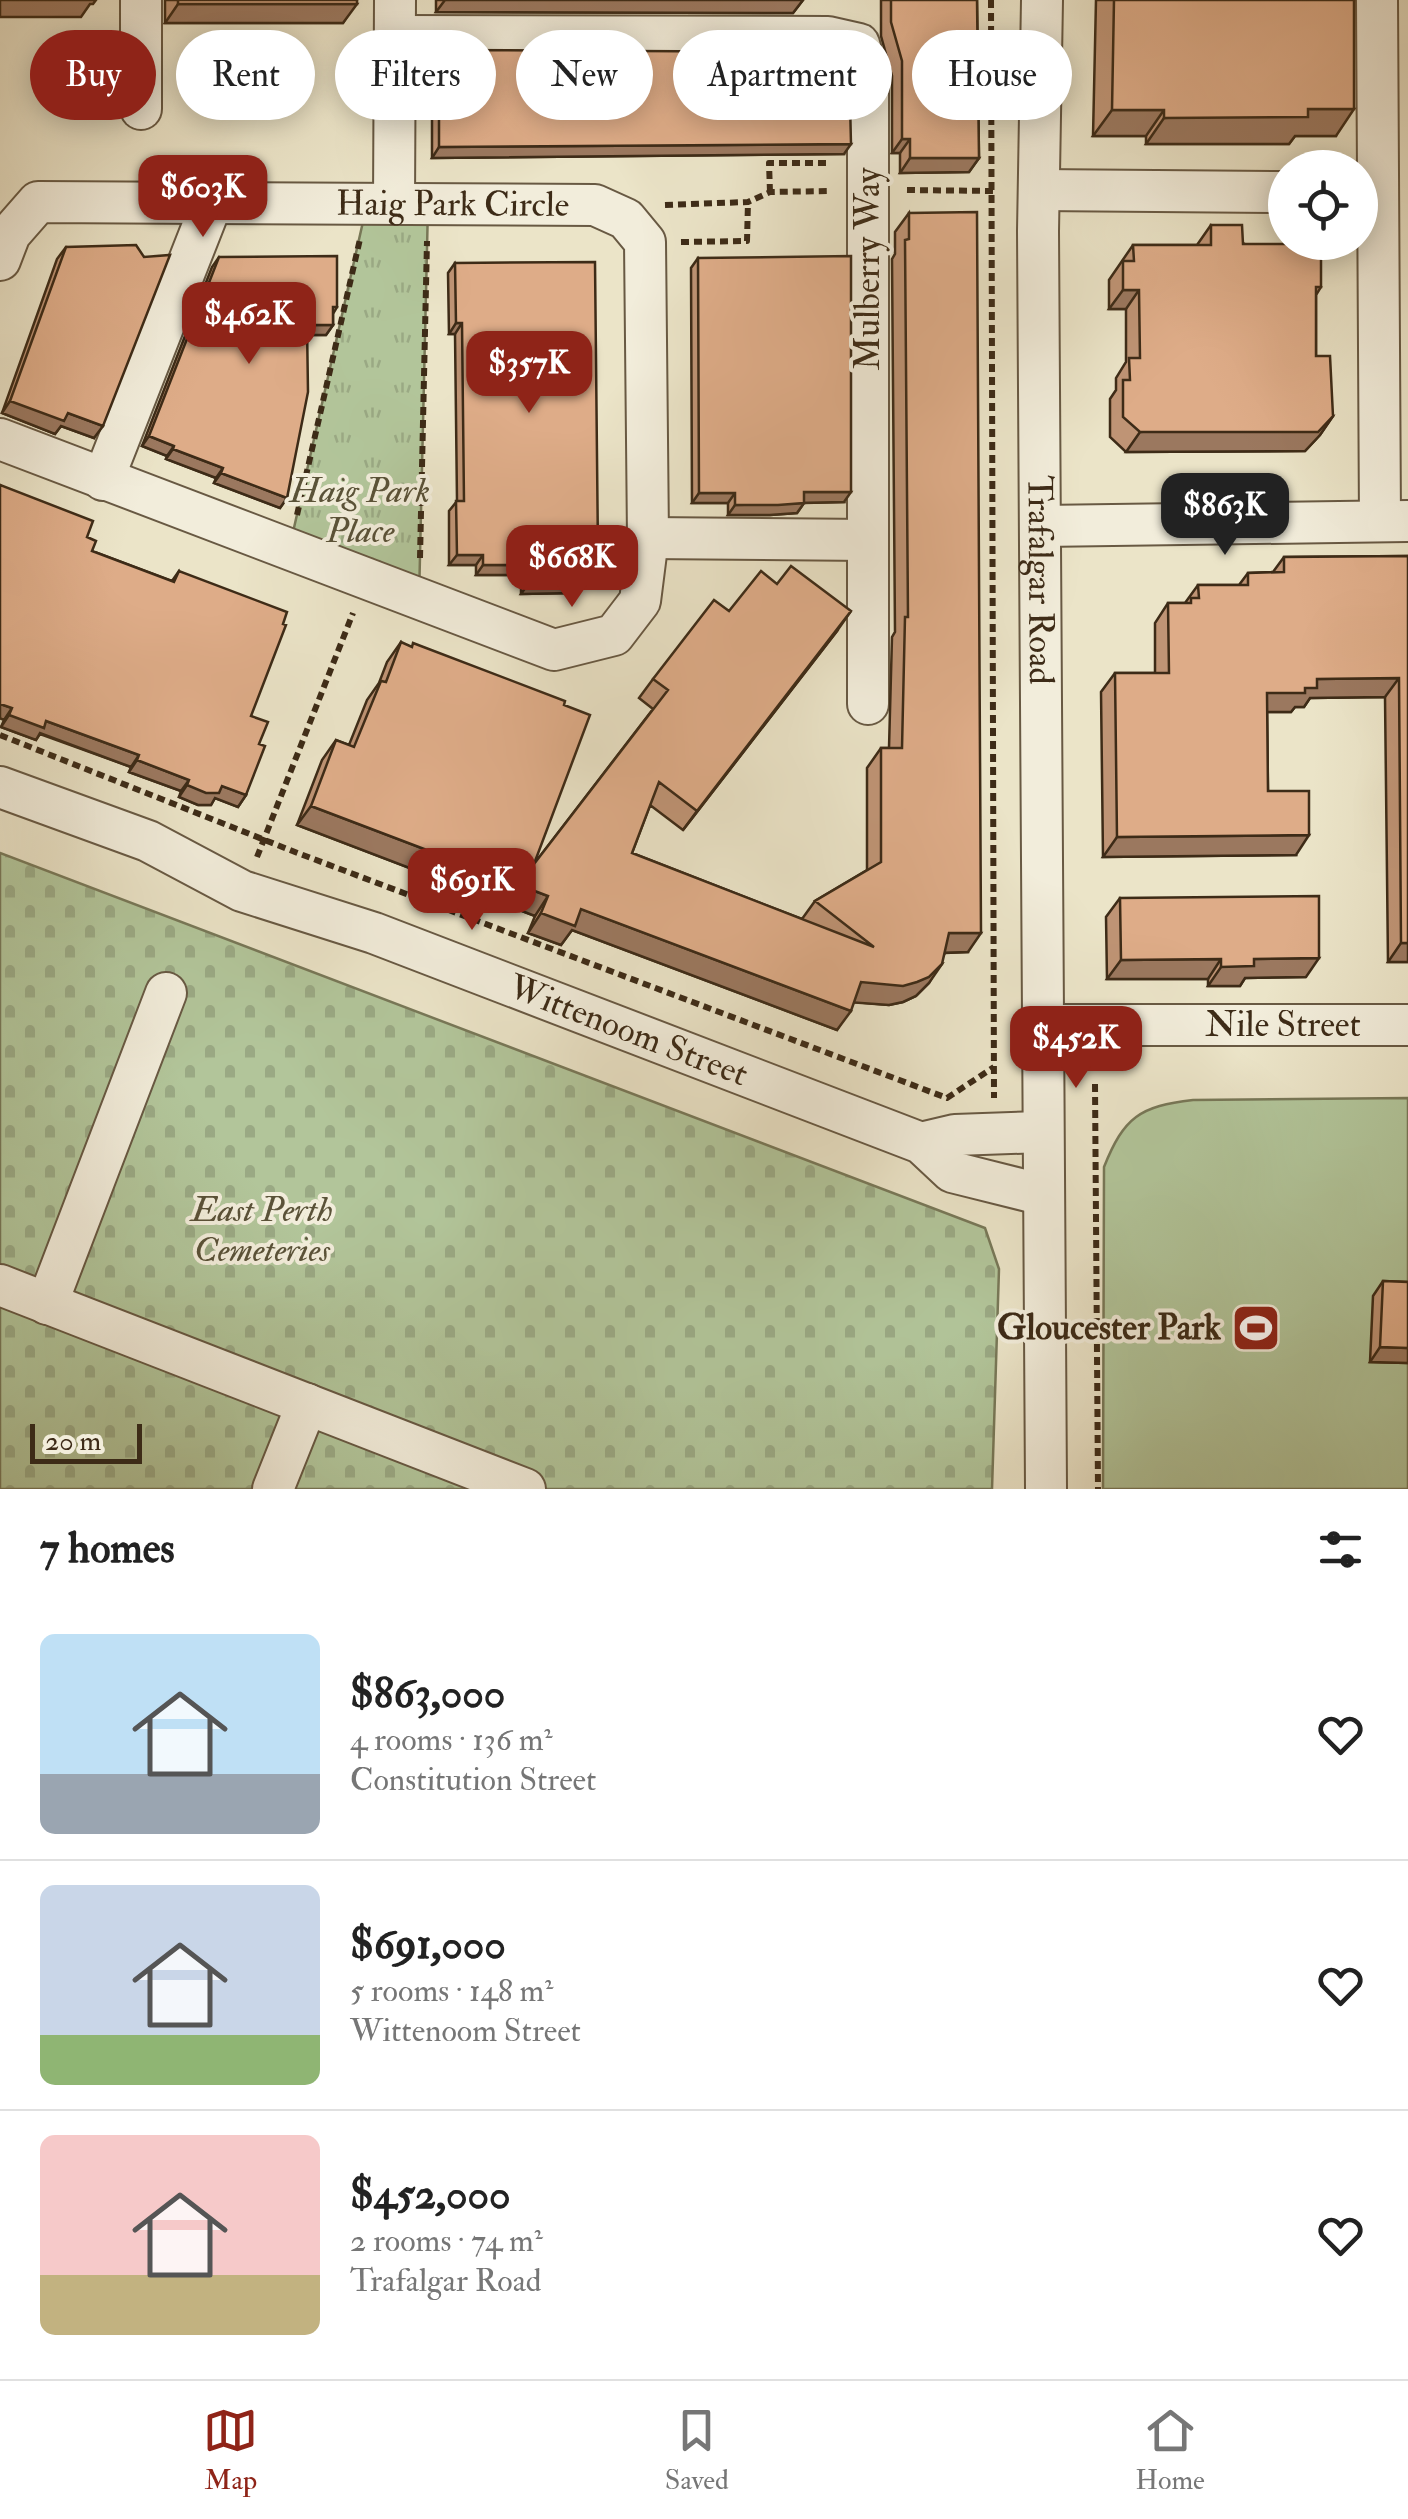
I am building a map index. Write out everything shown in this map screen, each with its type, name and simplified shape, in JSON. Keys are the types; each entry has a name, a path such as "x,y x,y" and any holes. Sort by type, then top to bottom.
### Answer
{"street":[{"path":"141,0 141,30"},
{"name":"Trafalgar Road","path":"1042,0 1040,1025 1046,1489"},
{"path":"394,204 395,18"},
{"name":"Mulberry Way","path":"395,18 828,37 860,44 868,76 868,704"},
{"path":"1042,526 1394,521 1394,363 1382,193 1387,21"},
{"path":"1040,190 1268,192"},
{"name":"Haig Park Circle","path":"0,260 10,234 38,202 594,205 626,219 645,242"},
{"path":"103,480 211,205"},
{"path":"0,440 554,650 614,636 640,601 648,538 645,242"},
{"path":"648,538 868,540"},
{"name":"Wittenoom Street","path":"0,787 148,841 242,891 374,933 921,1143 952,1172 1042,1162"},
{"path":"47,1304 166,992"},
{"name":"Nile Street","path":"1040,1025 1408,1025"},
{"path":"921,1143 955,1134 1042,1162"},
{"path":"0,1285 524,1489"},
{"path":"273,1489 307,1404"}],"path":[{"path":"991,0 994,1104"},
{"path":"770,192 769,163 992,191 1040,190"},
{"path":"671,202 748,202 770,192 828,191"},
{"path":"645,242 747,241 748,202"},
{"path":"289,550 358,245"},
{"path":"419,600 427,256"},
{"path":"266,840 346,634"},
{"path":"0,735 947,1098 994,1067"},
{"path":"1095,1084 1098,1489"}],"green space":[{"name":"Haig Park Place","path":"367,204 428,205 419,600 289,550"},
{"name":"East Perth Cemeteries","path":"0,853 985,1228 999,1269 992,1489 0,1489"},
{"name":"Gloucester Park","path":"1408,1098 1408,1489 1103,1489 1104,1167 1127,1125 1160,1106 1193,1100"}],"building":[{"path":"178,0 357,0 357,4 178,4"},
{"path":"891,0 977,0 977,30 912,30 912,120 979,120 979,158 910,158 910,139 902,139 902,61 891,22"},
{"path":"1114,0 1354,0 1354,109 1308,109 1308,117 1164,118 1164,110 1112,110"},
{"path":"496,50 516,50 516,120 653,120 653,51 673,51 673,120 850,120 851,144 439,147 439,120 496,120"},
{"path":"977,212 981,933 949,933 942,964 917,982 903,986 861,982 851,1011 581,909 575,926 541,913 548,896 311,806 336,740 354,747 401,642 412,647 413,643 565,701 564,705 590,715 534,864 668,690 653,679 714,600 729,611 761,571 777,584 791,566 851,611 697,811 659,782 632,853 874,947 815,901 881,862 881,748 902,748 908,617 905,240 909,239 909,213"},
{"path":"1211,225 1242,225 1243,244 1268,244 1268,260 1321,260 1321,287 1316,287 1316,356 1330,356 1333,416 1318,432 1140,432 1123,417 1123,380 1130,380 1129,358 1140,358 1139,290 1123,290 1123,261 1134,261 1133,245 1211,245"},
{"path":"136,245 144,257 170,255 103,426 68,413 64,421 10,401 66,247"},
{"path":"337,256 333,325 307,325 308,392 287,498 221,473 223,468 149,436 219,257"},
{"path":"851,256 851,492 804,492 804,503 778,505 735,505 735,493 699,493 698,258"},
{"path":"595,262 598,553 580,553 581,583 528,584 528,565 483,565 483,555 457,555 456,501 464,501 462,323 456,323 455,263"},
{"path":"0,485 93,521 87,537 96,541 92,551 174,582 179,571 287,612 283,624 286,625 251,716 268,722 259,744 265,746 246,795 222,786 219,793 206,793 187,785 189,780 137,760 139,755 46,721 44,728 9,715 12,708 0,704"},
{"path":"1408,556 1408,943 1401,943 1399,678 1317,679 1317,688 1305,688 1305,693 1267,693 1268,791 1309,791 1309,835 1117,837 1115,673 1169,673 1168,603 1191,603 1191,598 1199,598 1198,585 1248,585 1248,573 1284,572 1284,557"},
{"path":"1319,896 1319,958 1254,959 1254,966 1221,967 1221,959 1121,960 1120,898"},
{"path":"1383,1281 1408,1282 1408,1348 1380,1347"}],"place":[{"name":"Gloucester Park","path":"1256,1328"}]}
